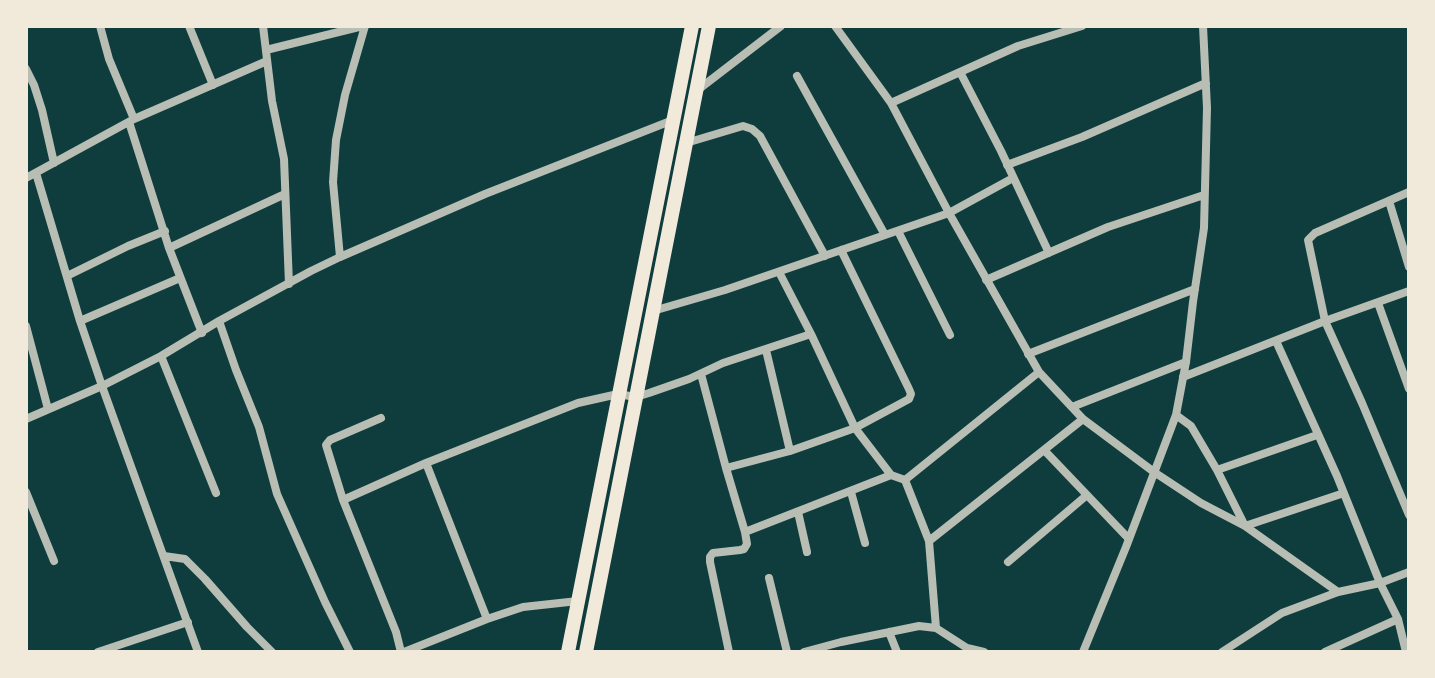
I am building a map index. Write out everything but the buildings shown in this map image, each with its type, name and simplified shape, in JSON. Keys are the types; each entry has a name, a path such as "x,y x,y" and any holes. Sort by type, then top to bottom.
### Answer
{"main road":[{"path":"568,652 692,26"},
{"path":"586,652 709,26"}],"street":[{"path":"100,26 132,120 169,248 202,333"},
{"path":"189,26 213,85"},
{"path":"263,26 272,101 284,159 289,284"},
{"path":"266,50 364,26 345,95 333,162 340,257"},
{"path":"695,92 781,26"},
{"path":"835,26 891,103 1039,372 1083,419 1154,472 1201,503 1245,526 1338,592"},
{"path":"891,103 1018,46 1082,26"},
{"path":"1083,652 1176,415 1204,228 1206,83 1203,26"},
{"path":"26,178 132,120 267,61"},
{"path":"26,69 42,110 54,163"},
{"path":"960,72 1049,253"},
{"path":"797,76 885,235"},
{"path":"1007,165 1082,137 1206,83"},
{"path":"26,419 161,356 219,321 340,257 485,194 673,120"},
{"path":"686,143 743,126 752,129 760,136 825,256"},
{"path":"36,173 80,321 198,652"},
{"path":"652,311 725,290 949,213 1013,178"},
{"path":"1409,192 1315,233 1308,240 1325,321 1409,515"},
{"path":"169,248 285,194"},
{"path":"986,280 1108,227 1204,195"},
{"path":"1389,201 1409,267"},
{"path":"67,276 165,231"},
{"path":"898,231 950,335"},
{"path":"726,468 790,451 855,428 909,399 911,394 841,250"},
{"path":"779,272 855,428 891,475 905,480 929,541 936,628"},
{"path":"80,321 180,278"},
{"path":"1028,354 1195,289"},
{"path":"1183,377 1409,291"},
{"path":"1378,303 1409,389"},
{"path":"219,321 259,427 277,494 350,652"},
{"path":"26,326 48,409"},
{"path":"343,500 426,463 578,403 618,394 636,397 676,384 723,363 811,334"},
{"path":"1276,341 1398,619 1406,652"},
{"path":"766,350 790,451"},
{"path":"161,356 216,493"},
{"path":"1072,407 1186,362"},
{"path":"905,480 1039,372"},
{"path":"701,374 747,544 744,549 713,553 710,557 729,652"},
{"path":"1176,415 1191,426 1245,526"},
{"path":"381,418 330,440 326,445 343,500 402,652 523,607 578,601"},
{"path":"929,541 1083,419"},
{"path":"1217,470 1317,435"},
{"path":"1044,450 1129,539"},
{"path":"426,463 487,619"},
{"path":"745,532 891,475"},
{"path":"26,492 54,561"},
{"path":"851,492 865,543"},
{"path":"1245,526 1344,493"},
{"path":"1008,562 1087,495"},
{"path":"798,512 807,552"},
{"path":"164,556 185,559 272,652"},
{"path":"1222,652 1282,613 1338,592 1380,583 1409,572"},
{"path":"769,578 787,652"},
{"path":"1325,652 1398,619"},
{"path":"102,652 188,622"},
{"path":"804,652 919,626 936,628 967,648 984,652"},
{"path":"889,632 897,652"},
{"path":"841,642 846,652"}]}
